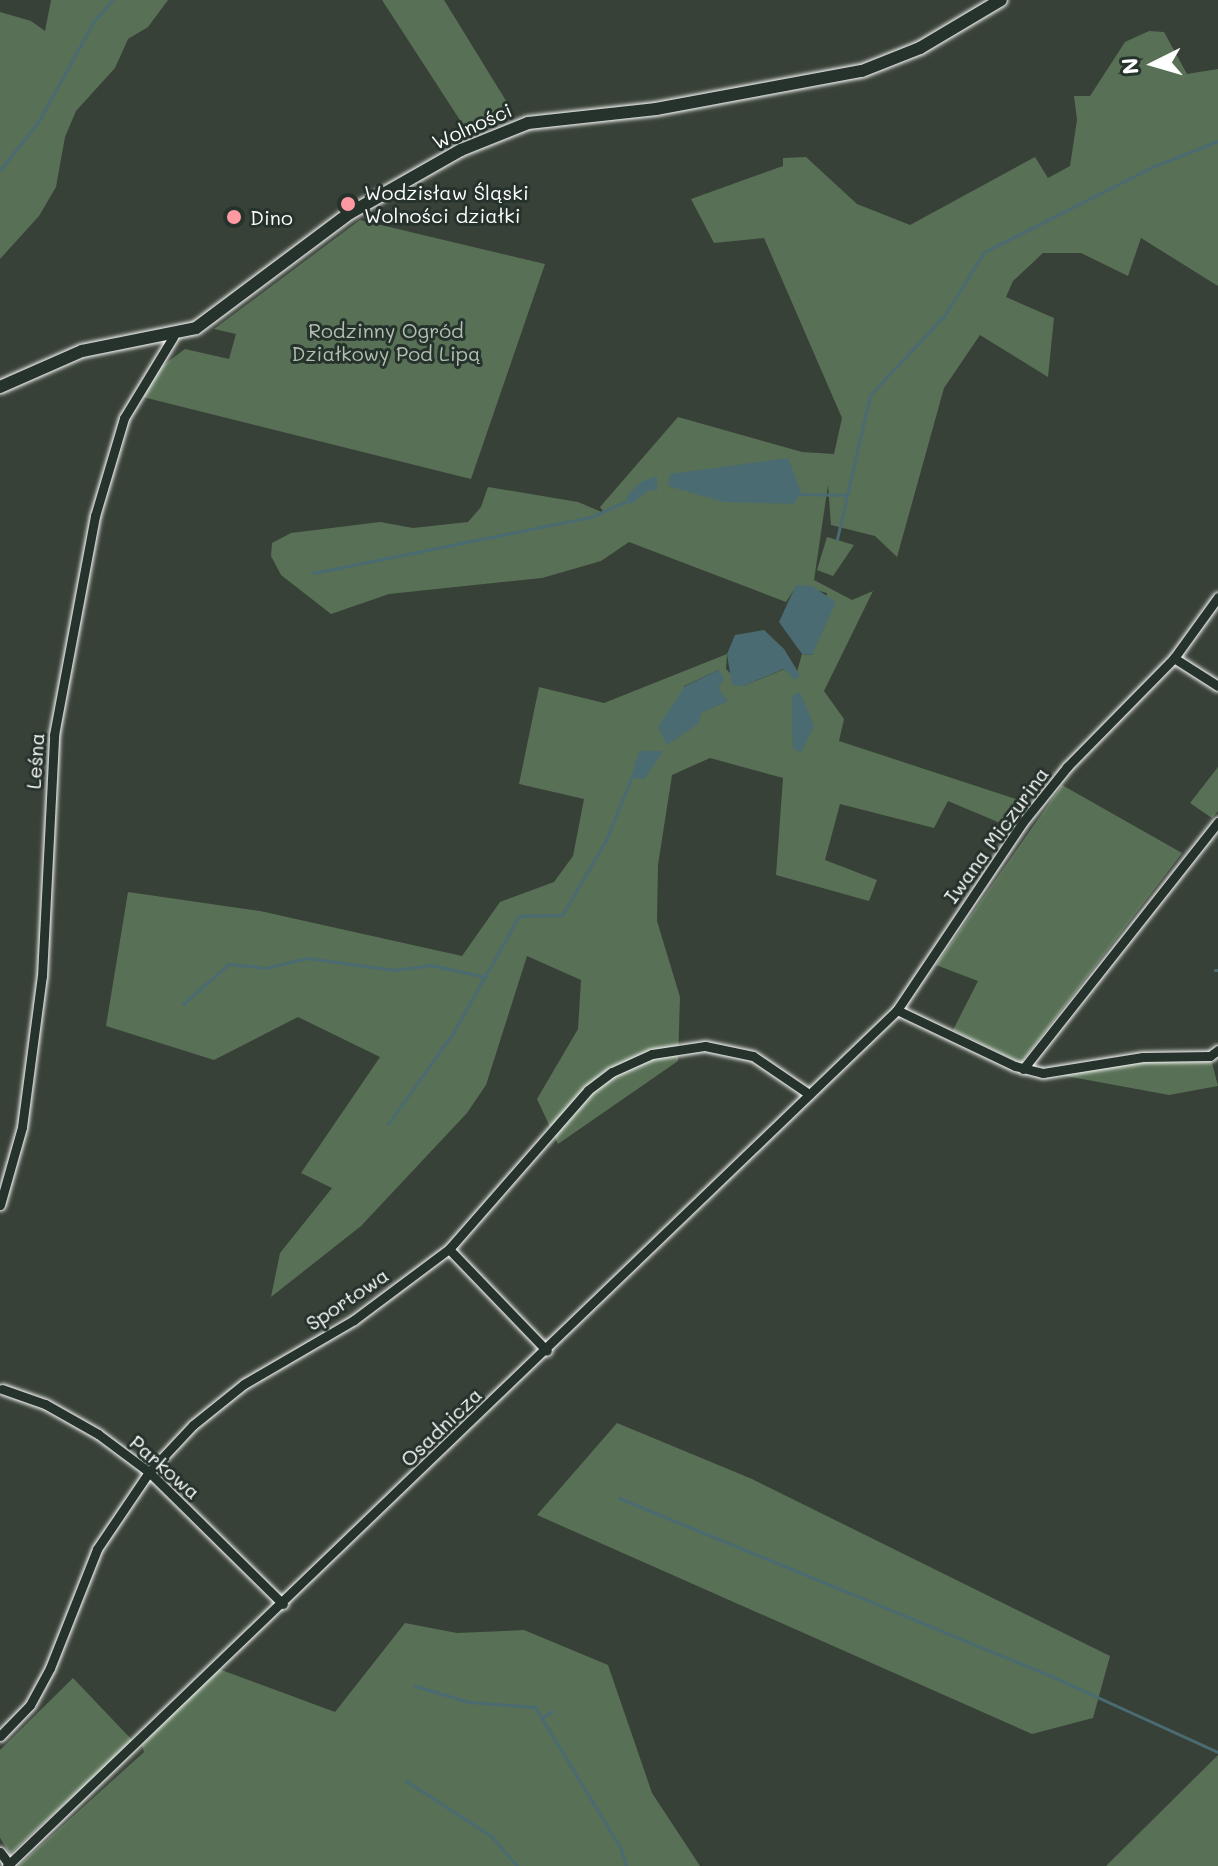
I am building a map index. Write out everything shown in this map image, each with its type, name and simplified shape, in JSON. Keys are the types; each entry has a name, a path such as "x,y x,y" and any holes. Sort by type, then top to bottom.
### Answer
{"street":[{"name":"Wolności","path":"0,387 82,351 173,337 214,318 326,229 376,197 461,150 528,123 656,109 862,71 920,48 1001,0"},
{"name":"Leśna","path":"0,1205 22,1127 42,976 54,735 95,516 124,418 173,337"},
{"name":"Iwana Miczurina","path":"897,1010 1022,823 1067,767 1174,658 1218,597"},
{"path":"1174,658 1218,686"},
{"path":"1023,1069 1218,822"},
{"path":"897,1010 1023,1069 1054,1072 1143,1057 1210,1056 1218,1050"},
{"name":"Osadnicza","path":"8,1865 547,1351 897,1010"},
{"name":"Sportowa","path":"0,1736 30,1705 50,1668 97,1549 149,1472 193,1425 244,1384 354,1320 449,1249 568,1111 612,1072 665,1051 705,1046 753,1056 809,1094"},
{"path":"449,1249 547,1351"},
{"name":"Parkowa","path":"2,1389 45,1404 98,1434 149,1472 283,1604"},
{"path":"0,1852 8,1865"}],"green space":[{"path":"51,0 168,0 148,27 128,39 115,68 76,111 65,137 56,187 39,216 0,259 0,12 31,21 45,31"},
{"path":"382,0 444,0 511,109 467,131"},
{"path":"1149,31 1164,32 1187,74 1218,69 1218,286 1141,238 1128,276 1081,253 1043,253 1013,281 1006,297 1054,318 1048,377 980,335 944,388 897,557 875,536 831,525 828,485 814,580 852,600 873,591 824,691 844,719 839,741 1031,804 1012,828 948,801 934,828 840,804 825,860 877,880 869,901 776,875 783,778 710,758 672,775 658,865 657,921 680,997 678,1061 558,1144 537,1099 578,1029 581,980 527,956 486,1085 467,1113 361,1226 271,1297 280,1253 332,1188 301,1173 380,1057 298,1017 214,1060 106,1026 128,892 260,911 462,956 500,902 554,882 573,856 584,799 519,784 539,687 604,703 727,654 726,669 743,686 785,669 795,679 802,654 812,655 827,593 797,585 786,602 629,542 601,561 542,578 389,594 331,614 281,575 271,556 272,543 291,533 380,522 413,528 468,522 481,507 488,487 578,502 604,513 600,507 678,417 802,452 834,454 842,418 764,238 714,243 691,199 783,166 783,158 806,157 857,204 910,225 1035,157 1048,178 1070,166 1077,120 1074,96 1090,96 1125,42","holes":["719,670 718,688 727,701 700,713 684,686"]},
{"name":"Rodzinny Ogród Działkowy Pod Lipą","path":"360,220 545,264 471,479 143,397 162,366 185,349 229,359 236,334 214,329"},
{"path":"827,537 854,545 833,576 817,570"},
{"path":"1218,767 1218,811 1212,818 1190,803"},
{"path":"1062,785 1182,853 1021,1063 953,1030 978,981 936,965"},
{"path":"1211,1059 1218,1086 1169,1095 1055,1074 1135,1062"},
{"path":"617,1423 752,1479 1110,1656 1093,1718 1032,1734 537,1515"},
{"path":"405,1623 457,1633 524,1630 608,1665 652,1793 700,1866 18,1866 144,1752 142,1745 216,1668 335,1712"},
{"path":"73,1678 133,1741 10,1854 0,1838 0,1750"},
{"path":"1218,1755 1218,1866 1106,1866"}],"water":[{"path":"788,458 801,492 794,504 724,502 668,486 670,474"},
{"path":"657,476 657,492 651,489 630,505 626,497 641,482"},
{"path":"796,585 812,586 836,602 812,655 802,654 779,622"},
{"path":"764,630 784,649 800,675 795,680 784,669 743,686 732,685 727,654 735,635"},
{"path":"719,670 724,679 718,688 728,701 701,713 699,723 667,745 658,727 685,686"},
{"path":"800,692 814,726 801,753 793,748 792,728 792,696"},
{"path":"639,751 663,751 645,779 631,778"}],"waterway":[{"path":"0,170 38,122 94,21 112,0"},
{"path":"837,539 870,395 944,316 984,252 1152,167 1218,141"},
{"path":"800,494 847,495"},
{"path":"313,573 591,517 627,501"},
{"path":"388,1124 453,1033 519,916 562,915 606,840 631,778"},
{"path":"183,1004 229,964 266,968 306,958 395,970 431,965 486,977"},
{"path":"619,1498 1051,1676 1218,1752"},
{"path":"415,1686 469,1702 535,1707 621,1849 626,1866"},
{"path":"542,1718 552,1711"},
{"path":"406,1781 491,1836 517,1866"}],"place":[{"name":"Wodzisław Śląski Wolności działki","path":"348,204"},
{"name":"Dino","path":"234,217"}]}
